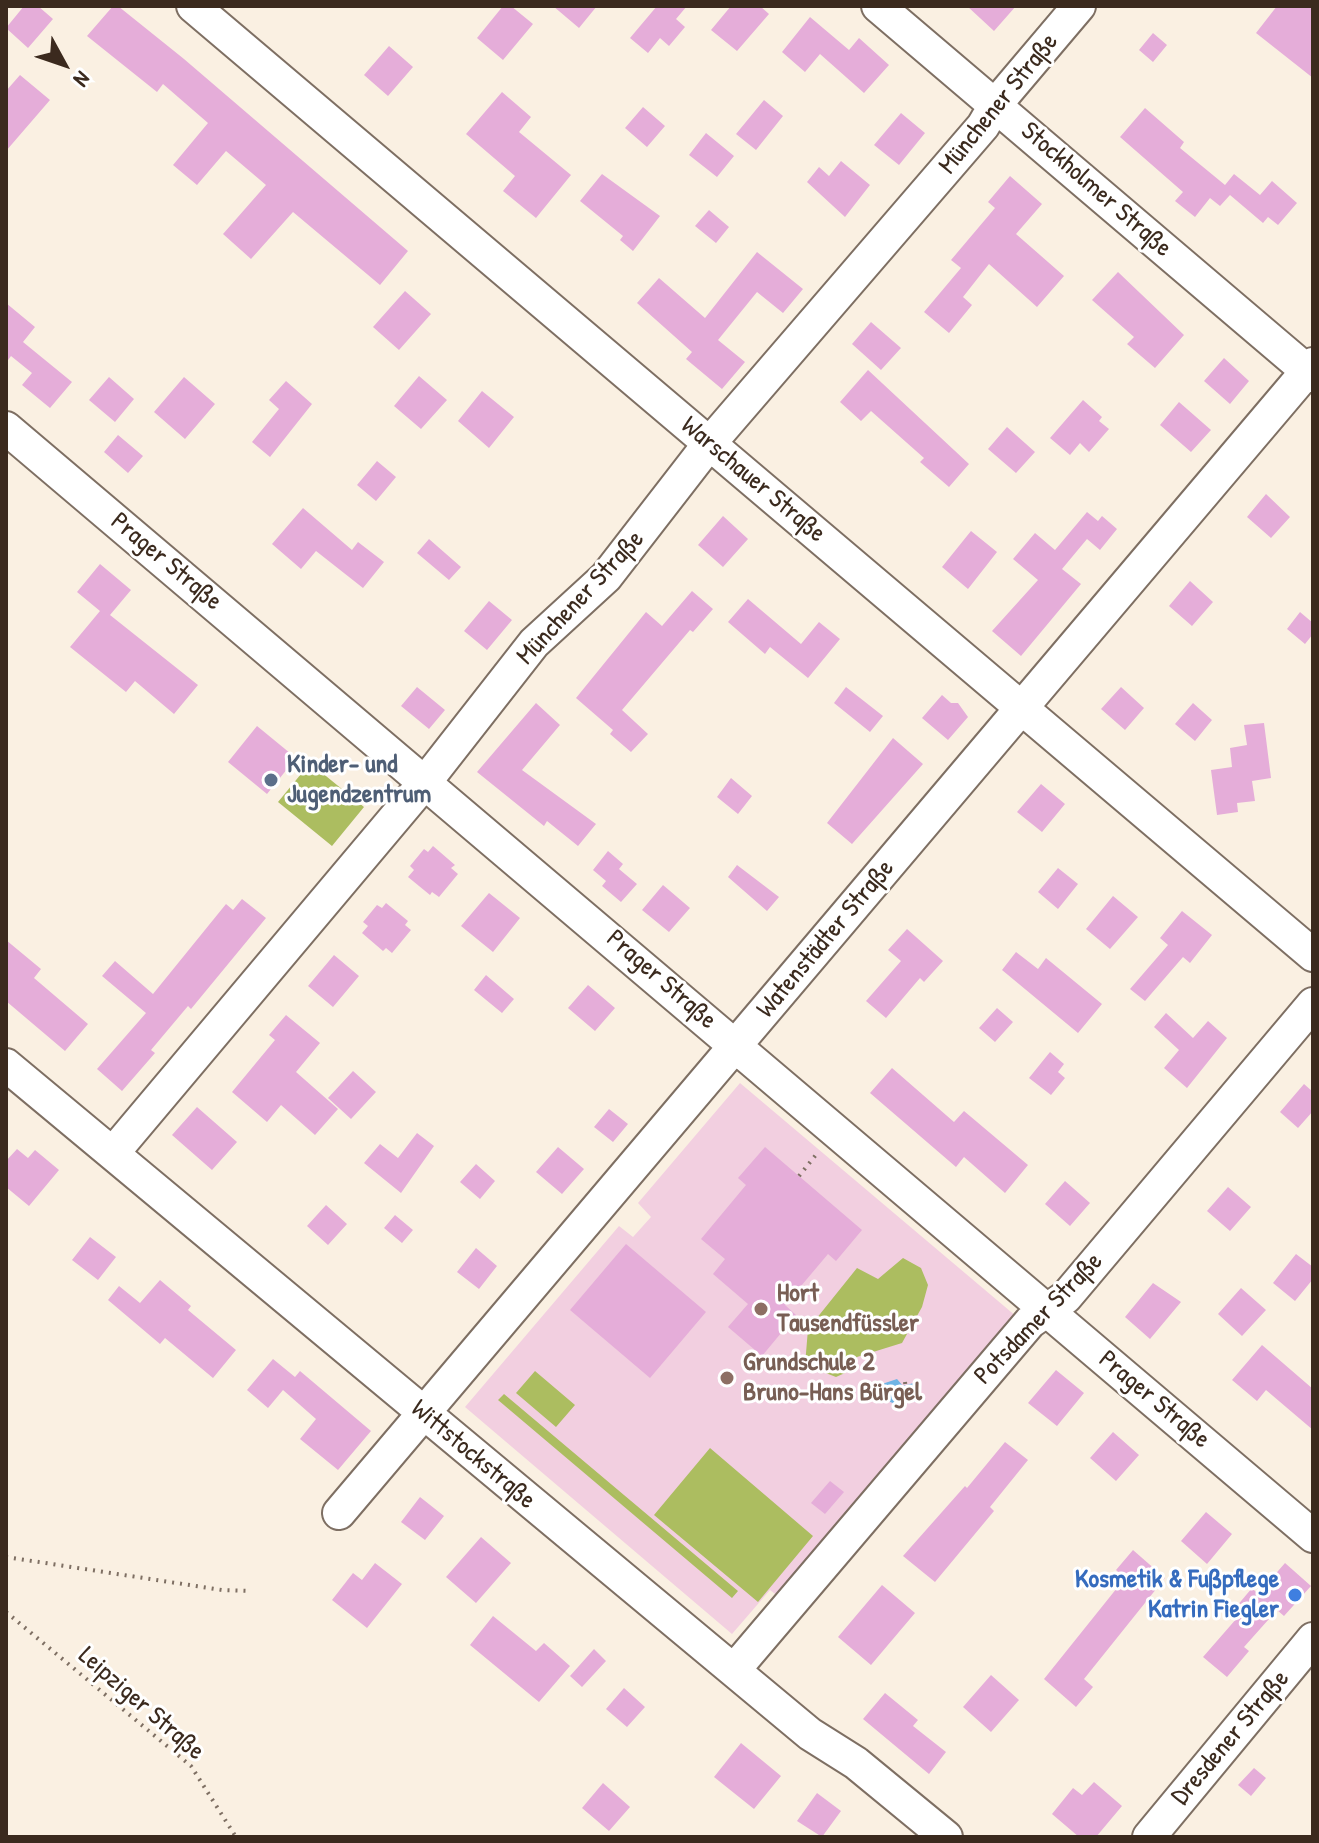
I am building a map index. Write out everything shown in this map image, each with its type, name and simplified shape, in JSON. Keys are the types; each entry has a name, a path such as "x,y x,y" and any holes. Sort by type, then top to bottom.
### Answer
{"street":[{"name":"Warschauer Straße","path":"193,6 1023,706 1313,955"},
{"name":"Stockholmer Straße","path":"878,6 1311,370"},
{"name":"Münchener Straße","path":"113,1153 426,781 534,643 606,577 709,444 983,126 996,104 1079,6"},
{"name":"Watenstädter Straße","path":"339,1513 1311,370"},
{"name":"Prager Straße","path":"6,428 1313,1536"},
{"name":"Potsdamer Straße","path":"734,1670 1030,1322 1066,1297 1313,1004"},
{"name":"Wittstockstraße","path":"6,1065 810,1734 856,1763 946,1837"},
{"name":"Dresdener Straße","path":"1149,1837 1313,1639"}],"path":[{"path":"799,1176 817,1154"},
{"path":"905,1382 907,1398"},
{"path":"6,1557 222,1590 249,1591"},
{"name":"Leipziger Straße","path":"6,1612 191,1766 236,1837"}],"shaded area":[{"name":"Grundschule 2 Bruno-Hans Bürgel","path":"740,1083 1017,1317 779,1597 770,1590 732,1634 465,1407 619,1226 633,1237 651,1217 638,1203"}],"green space":[{"path":"310,763 364,807 332,846 278,802"},
{"path":"903,1258 921,1268 928,1285 922,1307 902,1343 857,1357 845,1373 836,1377 805,1365 808,1329 857,1268 878,1279"},
{"path":"535,1371 575,1405 556,1427 516,1393"},
{"path":"504,1394 738,1591 732,1598 498,1400"},
{"path":"710,1448 813,1536 758,1602 654,1515"}],"water":[{"path":"897,1379 903,1386 917,1382 920,1401 912,1402 905,1395 895,1404 881,1398 882,1384"}],"building":[{"path":"24,6 38,6 53,19 28,48 6,28"},
{"path":"113,6 118,6 184,59 408,251 380,285 293,212 251,259 223,234 266,185 226,151 197,185 173,165 208,123 163,84 157,92 87,36"},
{"path":"503,6 511,6 533,24 503,60 477,38"},
{"path":"553,6 597,6 579,28"},
{"path":"657,6 687,6 676,19 685,27 669,46 660,38 648,53 630,38"},
{"path":"731,6 760,6 769,14 737,51 711,30"},
{"path":"967,6 1016,6 994,31"},
{"path":"1277,6 1313,6 1313,78 1256,33"},
{"path":"810,17 849,50 859,38 889,65 864,93 820,54 805,72 782,52"},
{"path":"1153,33 1167,45 1153,62 1139,50"},
{"path":"389,46 413,67 388,96 364,75"},
{"path":"20,75 50,100 6,151 6,91"},
{"path":"502,92 531,117 519,132 571,175 536,218 503,191 515,176 466,134"},
{"path":"764,100 783,116 756,150 736,134"},
{"path":"643,107 665,126 647,147 625,128"},
{"path":"1145,108 1184,142 1180,148 1225,185 1234,174 1260,195 1272,181 1297,203 1278,225 1268,217 1263,223 1230,195 1220,206 1210,198 1195,217 1175,201 1183,192 1120,137"},
{"path":"901,113 925,133 899,165 874,145"},
{"path":"706,133 734,156 717,177 689,155"},
{"path":"841,161 870,185 845,217 807,182 819,167 829,176"},
{"path":"602,174 660,216 633,251 620,240 623,236 580,201"},
{"path":"1010,176 1042,204 1016,234 1064,276 1037,307 989,264 963,297 972,305 949,333 924,312 961,268 951,260 995,208 988,202"},
{"path":"709,210 729,227 716,243 695,226"},
{"path":"757,252 803,289 783,313 757,292 718,340 745,362 722,389 686,359 692,352 637,303 659,278 705,318"},
{"path":"1118,272 1184,335 1155,368 1127,344 1134,337 1092,300"},
{"path":"405,291 431,314 399,350 373,327"},
{"path":"6,303 35,327 23,342 72,382 50,408 22,385 32,373 11,356 6,363"},
{"path":"871,322 901,348 881,370 852,344"},
{"path":"1224,358 1249,381 1230,404 1204,381"},
{"path":"868,370 969,464 949,487 920,462 924,458 871,411 861,421 840,402"},
{"path":"419,376 447,400 421,429 394,406"},
{"path":"109,377 134,399 115,422 89,400"},
{"path":"184,377 215,404 185,439 154,412"},
{"path":"286,381 312,404 270,457 252,442 279,409 269,400"},
{"path":"482,391 514,417 489,448 458,421"},
{"path":"1083,400 1102,417 1099,421 1109,429 1089,452 1080,443 1070,455 1050,438"},
{"path":"1179,402 1211,430 1191,452 1160,425"},
{"path":"1007,427 1035,452 1016,473 988,449"},
{"path":"118,435 143,456 128,473 104,452"},
{"path":"377,461 396,477 376,501 357,485"},
{"path":"1266,494 1290,517 1271,538 1247,517"},
{"path":"303,508 352,550 358,542 384,562 363,588 316,551 301,569 272,544"},
{"path":"1087,512 1098,521 1102,516 1117,529 1100,550 1087,539 1062,569 1081,584 1021,656 992,631 1038,580 1013,559 1035,533 1055,550"},
{"path":"723,516 748,539 723,567 698,545"},
{"path":"971,531 997,552 968,589 942,567"},
{"path":"429,539 461,567 449,580 417,553"},
{"path":"100,564 131,590 110,615 198,685 174,714 135,681 126,692 70,647 100,611 77,592"},
{"path":"1190,581 1213,602 1192,626 1169,606"},
{"path":"692,591 713,609 693,632 690,630 622,710 648,734 631,752 610,734 613,730 576,698 646,612 662,626"},
{"path":"748,599 801,644 819,622 840,639 808,678 770,647 765,654 728,622"},
{"path":"489,601 512,620 487,650 464,631"},
{"path":"1300,612 1313,623 1313,634 1305,644 1287,629"},
{"path":"417,687 445,710 429,729 401,706"},
{"path":"846,687 883,716 870,732 834,703"},
{"path":"1121,687 1144,708 1125,730 1101,709"},
{"path":"942,695 951,703 958,703 968,717 948,740 922,718"},
{"path":"536,703 560,725 522,770 596,824 578,846 547,821 544,826 477,772"},
{"path":"1193,703 1212,720 1195,741 1175,724"},
{"path":"1264,723 1271,778 1252,781 1255,801 1237,803 1238,812 1217,815 1211,770 1232,767 1230,748 1247,745 1244,725"},
{"path":"257,726 296,758 267,794 228,762"},
{"path":"893,738 923,764 852,844 827,823"},
{"path":"731,778 752,796 738,814 717,797"},
{"path":"1041,784 1065,804 1042,832 1017,812"},
{"path":"433,846 455,865 451,868 458,874 439,897 432,892 430,895 408,877 414,870 410,866 424,849 428,852"},
{"path":"608,851 623,864 619,869 637,884 621,902 602,886 606,881 593,870"},
{"path":"737,865 779,897 767,911 728,877"},
{"path":"1058,868 1078,884 1058,909 1038,892"},
{"path":"663,885 690,908 669,932 642,910"},
{"path":"489,893 520,918 493,952 461,926"},
{"path":"1113,896 1138,917 1110,949 1086,929"},
{"path":"242,899 266,918 191,1009 188,1006 151,1050 155,1053 122,1091 97,1069 146,1013 102,976 115,961 153,994 226,904 233,910"},
{"path":"386,903 408,921 405,925 411,930 392,953 386,948 383,951 362,933 368,926 363,922 377,905 382,908"},
{"path":"1182,911 1212,935 1190,963 1183,957 1145,1001 1130,989 1168,945 1160,938"},
{"path":"907,929 943,961 924,982 920,978 886,1018 866,1001 901,961 888,950"},
{"path":"6,940 41,969 34,978 88,1024 65,1051 6,1001"},
{"path":"1016,952 1038,969 1046,958 1102,1004 1078,1033 1002,970"},
{"path":"334,955 359,976 333,1007 308,986"},
{"path":"486,975 514,999 502,1013 474,990"},
{"path":"588,985 615,1008 595,1031 568,1008"},
{"path":"997,1008 1013,1022 995,1042 979,1028"},
{"path":"1166,1013 1193,1038 1208,1021 1227,1038 1187,1088 1164,1068 1179,1050 1154,1027"},
{"path":"286,1015 320,1043 296,1072 338,1109 315,1135 281,1105 267,1122 232,1092 275,1040 269,1035"},
{"path":"1050,1052 1064,1064 1058,1072 1065,1078 1051,1095 1029,1078"},
{"path":"892,1068 954,1122 964,1111 1028,1165 1005,1193 964,1157 956,1167 870,1093"},
{"path":"353,1071 376,1092 351,1119 328,1098"},
{"path":"1304,1084 1313,1092 1313,1111 1298,1128 1280,1112"},
{"path":"197,1107 237,1142 212,1170 172,1135"},
{"path":"609,1109 628,1124 613,1142 594,1127"},
{"path":"417,1133 434,1146 401,1193 364,1163 380,1144 398,1158"},
{"path":"558,1147 584,1169 562,1194 536,1172"},
{"path":"765,1147 862,1230 836,1261 828,1254 785,1305 796,1315 762,1356 728,1327 748,1304 713,1274 725,1259 701,1239 746,1185 738,1178"},
{"path":"17,1149 28,1158 35,1150 59,1170 29,1206 6,1187 6,1161"},
{"path":"476,1164 495,1181 480,1199 460,1182"},
{"path":"1065,1181 1090,1203 1070,1226 1045,1204"},
{"path":"1228,1187 1251,1207 1230,1231 1207,1211"},
{"path":"326,1205 347,1224 328,1245 307,1226"},
{"path":"395,1215 413,1230 402,1243 384,1228"},
{"path":"90,1237 116,1257 98,1280 72,1260"},
{"path":"626,1244 706,1312 650,1378 570,1310"},
{"path":"476,1248 497,1266 479,1289 457,1272"},
{"path":"1296,1254 1313,1267 1313,1279 1295,1301 1273,1283"},
{"path":"160,1280 191,1306 188,1310 236,1350 213,1378 165,1338 160,1344 108,1300 119,1286 140,1303"},
{"path":"1153,1283 1181,1302 1150,1339 1125,1317"},
{"path":"1241,1288 1266,1310 1242,1336 1218,1314"},
{"path":"1262,1345 1313,1389 1313,1430 1266,1390 1257,1401 1232,1380"},
{"path":"273,1359 295,1377 300,1371 371,1431 338,1470 300,1439 316,1419 283,1390 268,1408 247,1390"},
{"path":"1056,1370 1084,1393 1057,1426 1028,1403"},
{"path":"1113,1432 1139,1455 1116,1481 1090,1458"},
{"path":"1005,1442 1028,1460 990,1507 994,1511 935,1582 903,1556"},
{"path":"830,1481 844,1492 825,1514 811,1503"},
{"path":"420,1497 444,1516 425,1540 401,1522"},
{"path":"1206,1512 1232,1534 1207,1564 1181,1541"},
{"path":"481,1537 511,1563 476,1603 446,1577"},
{"path":"1133,1550 1165,1578 1084,1679 1093,1687 1076,1707 1044,1679 1125,1578 1116,1570"},
{"path":"375,1563 402,1584 367,1628 332,1600 353,1573 362,1580"},
{"path":"1285,1563 1311,1586 1284,1616 1277,1610 1244,1647 1249,1651 1227,1677 1203,1657 1237,1618 1231,1613 1252,1588 1258,1594"},
{"path":"882,1585 915,1613 871,1665 838,1637"},
{"path":"493,1616 536,1651 544,1643 570,1666 539,1702 470,1645"},
{"path":"594,1649 606,1661 582,1687 570,1676"},
{"path":"991,1675 1019,1700 991,1732 963,1707"},
{"path":"624,1688 645,1707 627,1727 606,1709"},
{"path":"885,1693 918,1720 913,1726 946,1752 929,1774 863,1719"},
{"path":"741,1743 781,1776 754,1809 714,1777"},
{"path":"1254,1768 1266,1778 1251,1796 1238,1785"},
{"path":"1094,1782 1122,1806 1096,1837 1079,1837 1052,1814 1073,1788 1082,1795"},
{"path":"603,1783 630,1807 609,1831 582,1808"},
{"path":"817,1793 841,1811 822,1837 797,1821"}],"place":[{"name":"Kinder- und Jugendzentrum","path":"271,780"},
{"name":"Hort Tausendfüssler","path":"761,1309"},
{"name":"Grundschule 2 Bruno-Hans Bürgel","path":"727,1378"},
{"name":"Kosmetik & Fußpflege Katrin Fiegler","path":"1295,1595"}]}
